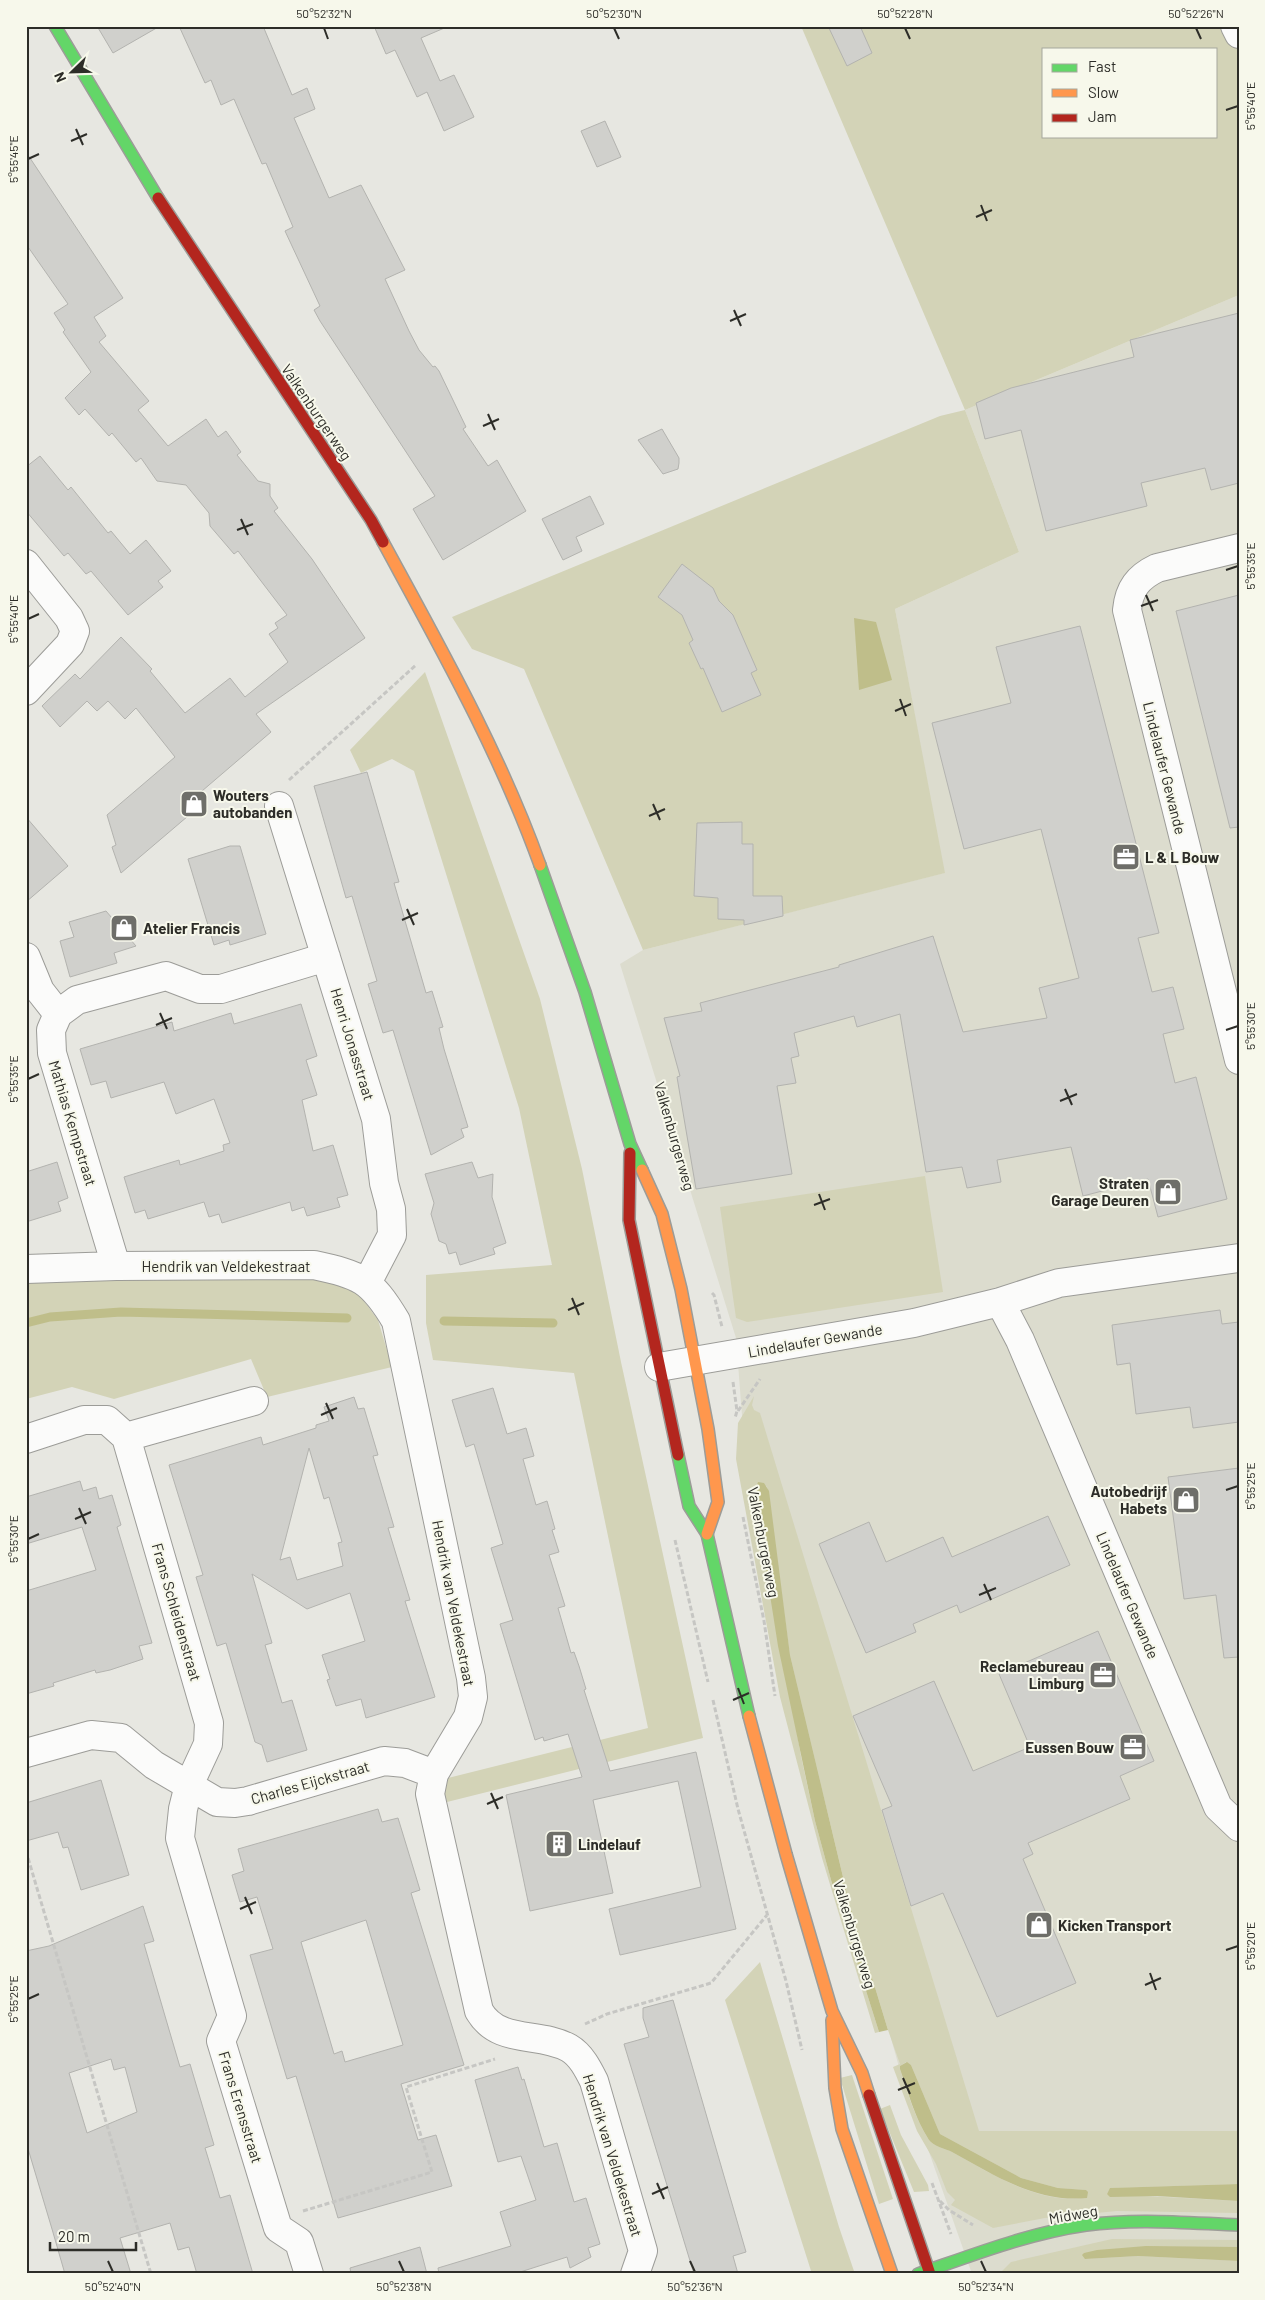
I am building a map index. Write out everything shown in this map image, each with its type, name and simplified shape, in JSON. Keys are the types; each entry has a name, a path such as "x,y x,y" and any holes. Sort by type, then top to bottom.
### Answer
{"main road":[{"name":"Valkenburgerweg","path":"55,26 139,169 371,520 482,726 527,829 585,992 630,1144 662,1214 682,1289 718,1502 707,1534"},
{"name":"Valkenburgerweg","path":"630,1144 629,1220 689,1506 707,1534 742,1690 786,1854 832,2011 862,2073 926,2272"},
{"name":"Valkenburgerweg","path":"832,2011 833,2082 842,2129 892,2274"},
{"name":"Midweg","path":"926,2272 1033,2237 1085,2226 1112,2223 1239,2225"}],"street":[{"path":"1235,26 1239,34"},
{"name":"Lindelaufer Gewande","path":"1239,548 1157,568 1147,573 1132,588 1126,610 1239,1060"},
{"path":"26,564 69,618 75,631 70,644 26,691"},
{"name":"Henri Jonasstraat","path":"279,806 376,1120 384,1183 391,1209 392,1235 367,1283"},
{"path":"26,957 40,991 58,1014 77,1000 166,976 200,989 221,989 326,957"},
{"name":"Mathias Kempstraat","path":"58,1014 51,1030 52,1053 116,1266"},
{"name":"Lindelaufer Gewande","path":"659,1368 914,1323 1000,1302 1059,1283 1239,1258"},
{"name":"Hendrik van Veldekestraat","path":"26,1270 116,1266 314,1265 342,1271 367,1283 382,1297 396,1321 471,1678 473,1697 468,1717 434,1774 430,1794 479,2011 486,2023 497,2029 568,2048 584,2062 594,2081 643,2252 635,2274"},
{"name":"Lindelaufer Gewande","path":"1000,1302 1020,1340 1218,1807 1239,1827"},
{"path":"26,1439 84,1420 107,1420 126,1437 254,1400"},
{"name":"Frans Schleidenstraat","path":"126,1437 209,1723 208,1744 189,1785"},
{"name":"Charles Eijckstraat","path":"26,1753 91,1735 121,1738 154,1766 217,1802 235,1803 248,1801 384,1761 405,1762 434,1774"},
{"name":"Frans Erensstraat","path":"189,1785 183,1809 180,1838 232,2016 221,2040 278,2228 299,2242 309,2274"}],"path":[{"path":"279,806 291,797 288,782 438,645"},
{"path":"708,1290 714,1295 728,1355 738,1411 732,1426"},
{"name":"Valkenburgerweg","path":"743,1516 764,1622 776,1701"},
{"path":"26,1851 151,2274"},
{"path":"568,2048 585,2024 600,2017 711,1983 767,1914"},
{"path":"275,2219 432,2172 406,2087 500,2057"},
{"path":"930,2178 961,2259"}],"shaded area":[{"path":"1239,295 1239,2274 972,2274 899,2067 779,1637 746,1467 736,1338 620,964 643,950 944,873 895,609 1019,552 965,410"},
{"path":"854,618 876,622 892,680 859,690"},
{"path":"758,1482 764,1483 769,1491 790,1655 849,1902 888,2030 879,2032 831,1880 815,1821 778,1646 754,1493"},
{"path":"907,2062 911,2065 940,2134 1021,2178 1058,2188 1086,2190 1088,2192 1087,2198 1050,2196 1033,2192 1016,2186 952,2152 936,2146 924,2132 909,2096 900,2069 900,2066"},
{"path":"1239,2184 1239,2201 1157,2196 1110,2197 1107,2194 1110,2188"},
{"path":"1146,2246 1239,2247 1239,2261 1138,2256 1085,2259 1082,2255 1097,2250"}],"green space":[{"path":"801,26 1239,26 1239,295 965,410"},
{"path":"965,410 1019,552 895,609 945,873 643,950 524,669 472,649 452,617 940,416"},
{"path":"425,672 540,999 582,1169 621,1362 703,1738 447,1802 440,1780 648,1728 574,1373 433,1360 426,1323 426,1275 552,1265 519,1108 414,771 392,759 361,773 350,750"},
{"path":"925,1176 943,1292 747,1322 736,1318 720,1207"},
{"path":"281,1272 352,1285 378,1320 392,1367 267,1397 251,1359 114,1399 72,1387 26,1399 26,1280"},
{"path":"754,1396 752,1405 754,1410 760,1413 979,2131 1239,2131 1239,2184 1111,2188 1107,2194 1239,2201 1239,2213 1117,2211 1045,2218 993,2228 951,2205 955,2200 947,2192 936,2164 917,2131 893,2067 900,2064 849,1902 790,1655 767,1486 754,1493 801,1756 815,1821 831,1880 879,2032 875,2033 822,1858 780,1697 736,1459 738,1423","holes":["906,2062 911,2065 940,2134 1021,2178 1058,2188 1086,2190 1087,2198 1069,2199 1033,2192 1016,2186 952,2152 936,2146 929,2140 916,2115 900,2069 900,2066"]},
{"path":"760,1962 839,2227 855,2274 812,2274 725,2000"},
{"path":"852,2075 893,2199 879,2204 840,2078"},
{"path":"890,2105 901,2135 928,2185 929,2191 914,2192 880,2109"},
{"path":"1112,2239 1239,2240 1239,2247 1121,2248 1085,2259 1138,2256 1239,2261 1239,2274 999,2274 1011,2262"}],"building":[{"path":"97,26 160,26 113,53"},
{"path":"179,26 263,26 292,95 307,88 315,109 294,118 329,198 361,185 405,270 385,279 409,331 419,350 433,367 435,366 439,371 466,427 463,429 488,466 497,460 526,511 443,560 413,509 435,496 314,310 320,306 285,231 293,227 266,163 262,164 234,99 221,105 211,80 205,83"},
{"path":"374,26 449,26 421,38 440,81 454,75 474,117 444,131 427,92 417,97 395,50 386,54"},
{"path":"828,26 860,26 872,53 847,66"},
{"path":"605,121 621,157 597,167 581,131"},
{"path":"26,152 123,298 94,317 106,336 99,342 149,401 138,410 168,446 206,419 218,437 226,431 241,452 237,455 258,481 270,484 270,496 278,508 274,511 312,559 365,638 256,714 271,732 195,797 201,805 121,873 112,847 116,845 107,815 175,757 136,708 125,719 108,701 97,711 87,701 60,727 42,706 75,674 80,679 121,637 152,669 150,671 185,713 230,678 245,697 288,662 269,634 278,628 275,623 287,615 238,551 234,554 210,526 209,513 186,485 157,481 141,458 136,462 112,433 109,436 85,409 79,415 65,398 91,372 63,332 65,330 54,313 68,304 26,244"},
{"path":"1239,313 1239,483 1211,490 1205,468 1141,483 1147,506 1046,531 1021,430 985,439 976,403 1011,388 1134,357 1130,340"},
{"path":"662,429 679,458 678,469 663,474 638,440"},
{"path":"40,456 68,490 71,487 108,533 111,531 130,554 146,540 171,571 158,581 163,587 128,615 91,571 86,574 68,553 64,556 26,511 26,467"},
{"path":"590,496 604,524 576,537 582,551 563,560 542,519"},
{"path":"682,564 713,588 719,601 733,615 757,670 751,673 761,695 722,712 703,668 701,669 689,643 693,640 682,615 658,597"},
{"path":"1239,595 1239,827 1230,828 1176,611"},
{"path":"1080,626 1159,933 1138,938 1152,992 1173,987 1184,1029 1163,1034 1175,1083 1196,1077 1227,1199 1158,1217 1148,1179 1083,1196 1071,1147 997,1160 1001,1182 967,1188 962,1167 926,1172 900,1014 857,1027 854,1016 794,1033 799,1056 791,1058 796,1083 777,1086 792,1174 696,1189 677,1077 680,1076 664,1018 702,1011 700,1003 839,967 839,965 933,936 963,1032 1047,1018 1039,988 1079,978 1041,829 964,849 932,723 1011,703 996,647"},
{"path":"367,772 399,882 394,883 426,993 432,991 443,1027 439,1028 444,1049 468,1127 461,1129 464,1137 431,1155 393,1030 383,1033 368,984 377,981 352,896 346,898 314,786"},
{"path":"26,817 68,866 26,902"},
{"path":"742,822 742,844 753,844 753,896 782,896 783,916 744,925 744,920 718,919 718,898 694,896 697,823"},
{"path":"230,846 240,846 266,934 230,945 229,940 214,945 188,859"},
{"path":"106,911 136,946 114,953 117,963 70,977 60,941 74,937 69,922"},
{"path":"301,1004 317,1056 306,1060 317,1095 302,1100 313,1151 333,1145 348,1195 337,1198 340,1207 307,1216 304,1207 292,1211 290,1202 222,1223 219,1214 209,1217 204,1202 148,1219 145,1210 135,1213 124,1177 179,1160 180,1165 224,1151 223,1145 230,1143 214,1099 176,1114 164,1082 111,1098 106,1081 91,1085 80,1049 172,1022 174,1031 231,1013 234,1024"},
{"path":"57,1162 68,1198 58,1202 61,1211 26,1222 26,1172"},
{"path":"472,1162 478,1178 493,1174 492,1197 506,1243 493,1248 495,1254 460,1265 456,1252 449,1254 446,1244 439,1241 431,1214 434,1203 425,1174"},
{"path":"1220,1310 1222,1324 1239,1322 1239,1422 1193,1428 1190,1407 1136,1414 1130,1363 1117,1365 1112,1325"},
{"path":"493,1388 507,1434 526,1428 534,1456 523,1459 536,1505 547,1501 555,1529 552,1530 559,1552 549,1555 565,1606 558,1608 571,1653 574,1652 579,1666 586,1689 584,1690 610,1771 696,1752 736,1929 620,1955 609,1909 701,1887 678,1781 593,1800 613,1893 530,1911 506,1795 582,1777 568,1734 544,1741 543,1737 535,1740 500,1624 513,1620 491,1548 503,1544 474,1444 466,1447 452,1400"},
{"path":"354,1397 358,1409 364,1408 378,1455 373,1456 394,1527 388,1528 410,1600 405,1601 435,1697 366,1718 361,1699 336,1706 327,1680 330,1679 322,1655 365,1641 350,1593 307,1609 252,1574 272,1643 265,1645 282,1703 292,1700 307,1750 267,1762 262,1745 255,1742 226,1643 217,1646 196,1577 203,1575 169,1465 261,1437 263,1445 316,1428 316,1425 329,1421 324,1407","holes":["309,1448 324,1499 329,1497 342,1542 338,1543 343,1566 297,1580 290,1557 280,1560"]},
{"path":"1239,1468 1239,1657 1224,1658 1216,1595 1184,1599 1168,1477"},
{"path":"80,1481 83,1491 96,1487 99,1499 112,1495 121,1525 117,1527 152,1643 139,1646 143,1659 110,1670 96,1673 95,1670 53,1683 54,1686 26,1694 26,1591 96,1570 82,1527 26,1544 26,1497"},
{"path":"1048,1516 1070,1565 960,1613 957,1605 913,1624 916,1632 866,1653 819,1544 869,1522 886,1562 943,1537 952,1557"},
{"path":"1098,1631 1154,1761 1120,1776 1130,1799 1028,1843 1033,1854 1023,1859 1076,1983 997,2017 943,1893 911,1906 882,1810 892,1806 853,1716 934,1681 973,1771 1030,1747 999,1674"},
{"path":"101,1780 129,1875 81,1890 68,1847 63,1848 58,1832 26,1841 26,1803"},
{"path":"378,1809 382,1822 398,1818 420,1890 411,1893 464,2065 401,2084 418,2140 436,2135 452,2186 338,2218 296,2076 287,2079 250,1955 273,1949 257,1897 240,1902 232,1875 244,1871 238,1849","holes":["366,1920 403,2045 345,2062 342,2051 334,2054 301,1942"]},
{"path":"143,1906 154,1941 144,1944 180,2067 190,2064 214,2145 205,2148 220,2198 230,2195 253,2274 197,2274 189,2247 178,2250 170,2223 120,2238 131,2274 65,2274 26,2142 26,1951 49,1946","holes":["111,2059 114,2070 125,2067 137,2112 87,2133 69,2073"]},
{"path":"673,2000 746,2252 733,2256 738,2274 694,2274 624,2044 649,2037 643,2018 643,2008"},
{"path":"518,2067 522,2080 524,2079 544,2147 557,2143 574,2202 586,2198 600,2244 588,2248 591,2257 570,2268 567,2257 514,2274 439,2274 438,2268 511,2246 500,2212 536,2200 521,2156 498,2162 475,2080"},
{"path":"420,2247 427,2274 351,2274 350,2268"}],"waterway":[{"path":"26,1323 50,1317 121,1312 347,1318"},
{"path":"444,1321 553,1323"}],"traffic: fast":[{"path":"55,26 158,198"},
{"path":"540,865 585,992 630,1144 642,1170"},
{"path":"678,1455 689,1506 707,1534 749,1716"},
{"path":"918,2274 1022,2239 1086,2225 1143,2221 1239,2225"}],"traffic: slow":[{"path":"383,542 468,700 506,781 540,865"},
{"path":"642,1170 662,1214 681,1289 708,1429 718,1502 707,1534"},
{"path":"749,1716 786,1854 832,2011 862,2073 869,2095"},
{"path":"832,2020 835,2088 842,2129 892,2274"}],"traffic: jam":[{"path":"158,198 371,520 383,542"},
{"path":"630,1153 629,1220 678,1455"},
{"path":"869,2095 930,2274"}],"place":[{"name":"Wouters autobanden","path":"194,804"},
{"name":"L & L Bouw","path":"1126,857"},
{"name":"Atelier Francis","path":"124,928"},
{"name":"Straten Garage Deuren","path":"1168,1192"},
{"name":"Autobedrijf Habets","path":"1186,1500"},
{"name":"Reclamebureau Limburg","path":"1103,1675"},
{"name":"Eussen Bouw","path":"1133,1747"},
{"name":"Lindelauf","path":"559,1844"},
{"name":"Kicken Transport","path":"1039,1925"}]}
